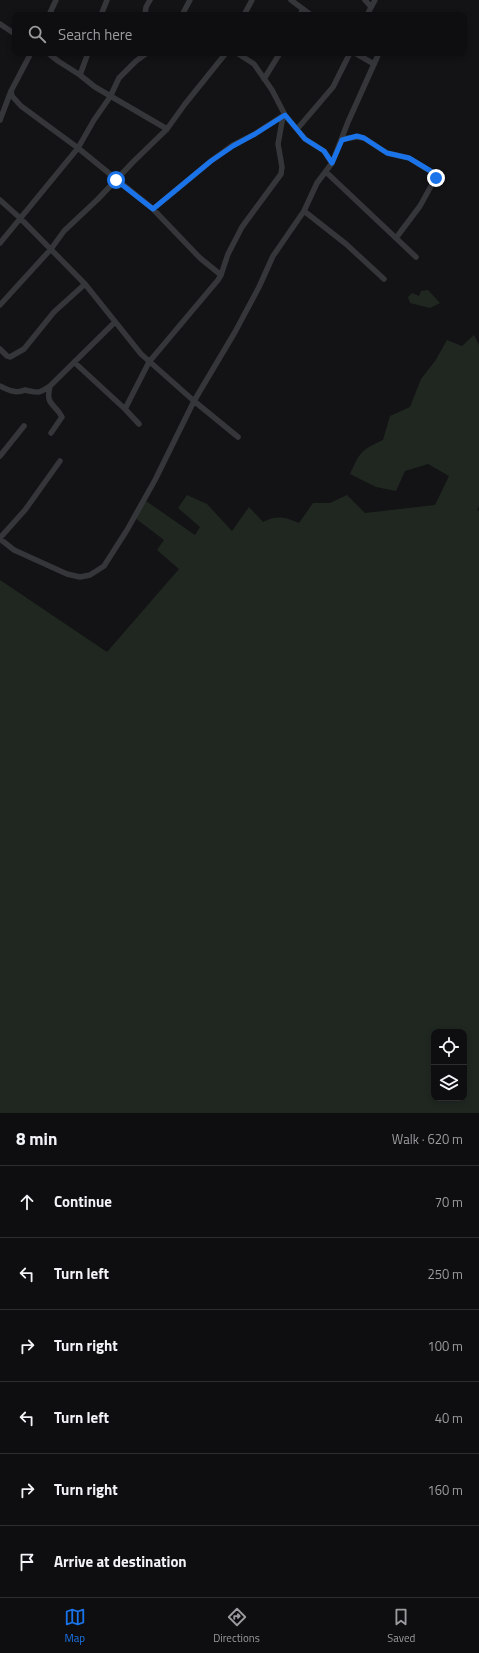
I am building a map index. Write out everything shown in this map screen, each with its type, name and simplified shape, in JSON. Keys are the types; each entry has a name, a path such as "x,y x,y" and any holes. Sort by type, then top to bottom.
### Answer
{"street":[{"path":"50,12 56,0"},
{"path":"102,12 107,0"},
{"path":"145,12 146,7 150,0"},
{"path":"184,12 190,0"},
{"path":"246,12 252,0"},
{"path":"290,0 307,12"},
{"path":"366,0 371,7"},
{"path":"368,12 375,0"},
{"path":"0,24 12,32"},
{"path":"1,116 29,56"},
{"path":"52,56 110,97 167,129"},
{"path":"80,75 87,56"},
{"path":"0,243 78,148 94,120 110,97 119,78 143,56"},
{"path":"0,304 51,249 64,231 167,129 184,104 224,56"},
{"path":"242,56 254,64 264,78 284,116 298,128 305,139 324,151 332,163"},
{"path":"264,78 278,56"},
{"path":"298,128 333,87 348,56"},
{"path":"360,56 374,64"},
{"path":"60,461 25,510 0,538 14,550 68,574 80,577 96,572 104,566 127,530 155,480 194,401 235,332 259,287 273,256 304,211 317,183 332,163 348,122 378,56"},
{"path":"12,91 12,96 21,106 78,148 153,209 200,258 221,275"},
{"path":"153,209 211,161 233,146 284,116"},
{"path":"125,409 149,362 221,275 228,254 242,227 281,174 282,167 278,144 284,116"},
{"path":"342,140 357,136 364,138 387,153 409,158 436,175 436,178 420,206 396,238"},
{"path":"326,172 416,257"},
{"path":"0,200 20,218 85,284 129,340 149,362 238,438"},
{"path":"304,211 346,244 384,278"},
{"path":"0,349 10,357 24,349 54,312 85,284"},
{"path":"0,386 9,391 21,392 25,390 37,393 41,392 50,386 115,322"},
{"path":"74,362 139,424"},
{"path":"50,386 48,394 49,400 62,418 51,433"},
{"path":"0,456 24,426"}],"shaded area":[{"path":"428,290 440,303 430,308 410,303 408,297 412,293 419,296 421,291"},
{"path":"474,335 479,345 479,506 477,510 479,511 479,1113 0,1113 0,580 107,652 179,569 157,550 164,540 135,518 146,501 195,535 200,527 178,508 187,495 207,504 232,531 249,507 263,522 272,518 281,518 299,523 313,503 330,503 347,495 365,513 435,505 449,476 428,464 405,471 396,491 376,487 350,474 362,452 370,446 383,440 390,416 410,407 421,379 435,361 447,340 462,346"}],"route":[{"path":"116,180 153,209 211,161 285,115 298,128 299,132 305,139 326,153 332,163 342,140 357,136 373,143 387,153 409,158 434,173 436,178"}]}
